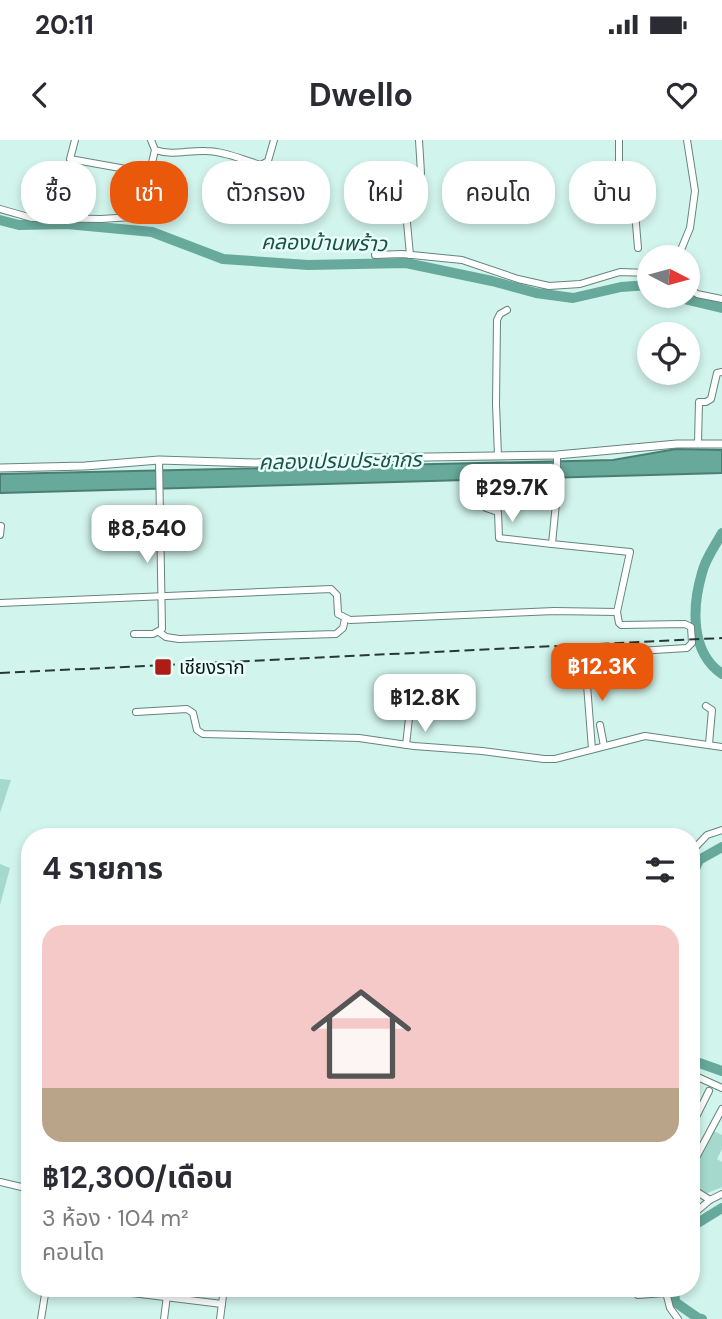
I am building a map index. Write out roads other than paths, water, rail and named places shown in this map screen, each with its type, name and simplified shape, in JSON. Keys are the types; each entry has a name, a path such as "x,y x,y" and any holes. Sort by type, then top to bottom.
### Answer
{"street":[{"path":"75,140 70,159 110,166"},
{"path":"0,209 32,218 132,217 139,211 155,150 151,140"},
{"path":"155,150 174,154 205,150 261,165 268,161 274,140"},
{"path":"410,255 405,192 407,180 417,180 421,173 419,140"},
{"path":"619,140 619,185 623,199 635,212 638,245"},
{"path":"683,245 690,228 695,191 687,140"},
{"path":"375,254 462,260 546,286 580,284 618,272 637,273"},
{"path":"700,295 722,299"},
{"path":"498,456 498,320 500,314 507,310"},
{"path":"698,443 699,402 711,399 716,373 722,372"},
{"path":"0,468 363,458 558,457 698,443 722,444"},
{"path":"552,544 558,457"},
{"path":"159,463 162,624 159,632"},
{"path":"478,501 486,508 498,512 499,538 630,552 617,612 621,625 689,625 692,643 687,648 589,654 586,672 593,749"},
{"path":"0,535 1,526"},
{"path":"0,603 331,589 337,595 338,614 345,620 554,611 617,612"},
{"path":"134,634 159,632 166,637 179,639 336,634 343,628 345,620"},
{"path":"406,745 413,682"},
{"path":"706,706 712,710 709,744"},
{"path":"136,712 187,709 193,713 197,730 203,734 359,738 544,759 555,759 645,736 722,747"},
{"path":"600,725 604,746"},
{"path":"700,842 707,835 722,830"},
{"path":"700,1078 722,1087"},
{"path":"700,1109 709,1091"},
{"path":"700,1150 722,1109"},
{"path":"0,1182 21,1187"},
{"path":"700,1194 710,1200"},
{"path":"700,1206 722,1194"},
{"path":"41,1319 45,1297"},
{"path":"159,1297 222,1304"},
{"path":"220,1319 223,1297"},
{"path":"667,1297 670,1308 678,1319"},
{"path":"164,1319 167,1298"}],"waterway":[{"name":"คลองบ้านพร้าว","path":"0,220 19,225 67,224 152,232 223,259 308,265 406,263 536,293 573,298 637,286"},
{"name":"คลองบ้านพร้าว","path":"700,303 722,308"},
{"path":"722,533 703,568 695,614 704,654 722,674"},
{"path":"700,859 722,847"},
{"path":"700,1063 722,1071"},
{"path":"700,1222 722,1208"},
{"path":"675,1297 675,1302 702,1319"}],"railway":[{"path":"0,673 722,638"}],"place":[{"name":"เชียงราก","path":"163,667"}],"water label":[{"name":"คลองเปรมประชากร","path":"340,461"}]}
